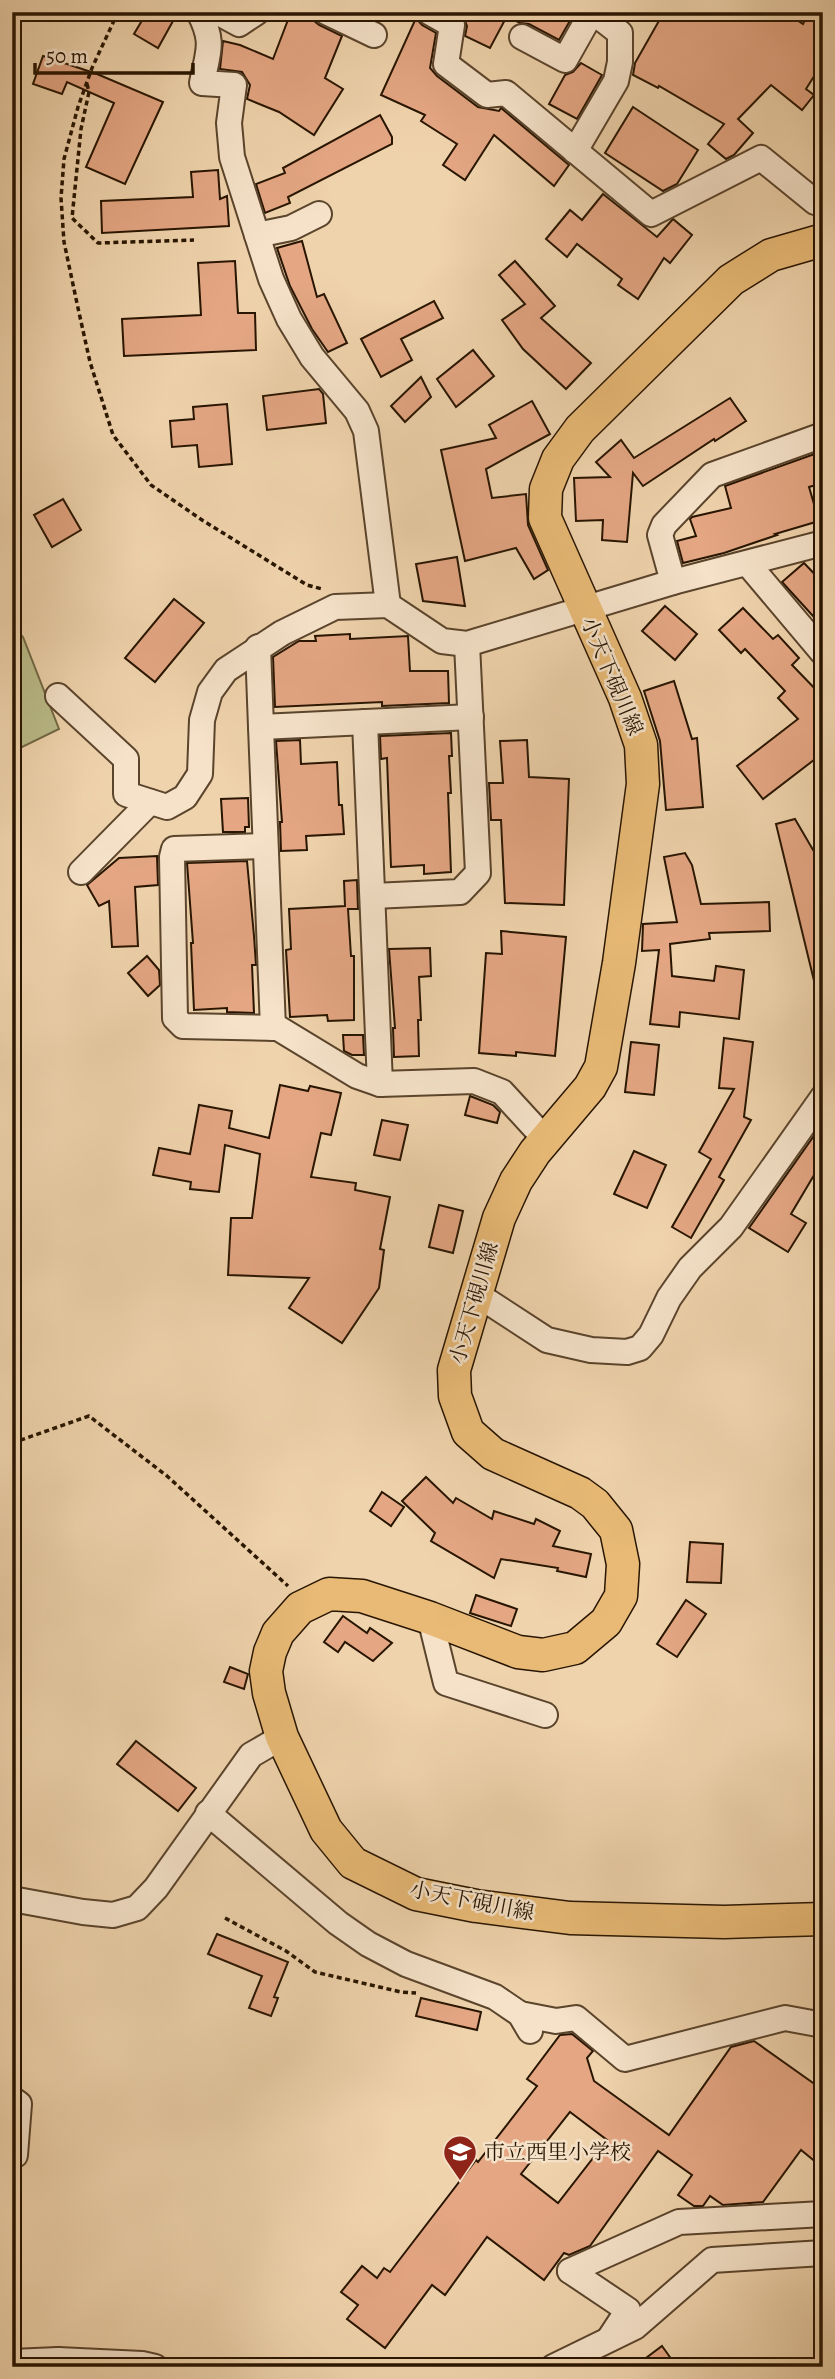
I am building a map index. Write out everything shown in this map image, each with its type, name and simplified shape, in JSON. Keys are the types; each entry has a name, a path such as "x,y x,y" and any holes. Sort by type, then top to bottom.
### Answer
{"main road":[{"name":"小天下硯川線","path":"823,240 771,255 731,280 580,429 558,459 546,489 545,518 625,698 641,745 643,784 619,963 601,1067 590,1087 546,1139 516,1181 499,1217 454,1370 455,1396 468,1432 493,1454 580,1493 596,1504 616,1530 623,1564 621,1596 606,1622 575,1648 543,1655 518,1652 430,1618 362,1596 329,1594 300,1608 278,1633 266,1671 269,1693 282,1737 326,1830 353,1863 416,1894 476,1906 570,1918 724,1922 823,1919"}],"street":[{"path":"199,12 211,40 202,83 234,85 229,123 232,157 271,279 289,319 312,356 357,411 366,431 388,605"},
{"path":"217,12 239,24 257,12"},
{"path":"326,12 374,35"},
{"path":"429,12 453,25 446,64 487,95 506,93 651,214 761,158 815,202 823,204"},
{"path":"522,37 565,60 593,12 620,33 620,62 616,81 575,151"},
{"path":"257,235 292,228 319,214"},
{"path":"673,582 660,535 664,525 712,475 823,435"},
{"path":"58,696 126,758 126,794 167,807 185,797 200,775 202,720 210,692 226,670 282,632 335,607 388,605 442,641 467,644 673,582 823,543"},
{"path":"747,564 823,653"},
{"path":"373,896 460,892 478,873 467,644"},
{"path":"258,648 273,1028"},
{"path":"261,727 471,717"},
{"path":"365,722 380,1084"},
{"path":"81,872 150,802"},
{"path":"264,846 174,849 175,1018 183,1027 278,1028 357,1076 380,1084 474,1081 502,1093 546,1139"},
{"path":"475,1296 481,1297 547,1340 591,1350 626,1352 640,1348 652,1335 669,1298 691,1268 731,1227 823,1097"},
{"path":"430,1618 446,1683 545,1715"},
{"path":"12,1899 113,1915 137,1908 156,1888 251,1755 282,1737"},
{"path":"208,1814 338,1923 368,1944 406,1964 495,1997 525,2022 576,2018 625,2059 785,2018 823,2025"},
{"path":"12,2099 19,2104 15,2155 12,2156"},
{"path":"609,2339 628,2310 570,2271 679,2222 823,2214"},
{"path":"553,2367 635,2327 712,2260 794,2257 823,2253"},
{"path":"12,2362 142,2364 155,2367"}],"path":[{"path":"118,12 87,81 64,159 61,198 63,231 90,362 113,435 151,485 307,585 334,592"},
{"path":"87,81 89,92 81,129 72,218 98,243 194,240"},
{"path":"12,1440 18,1441 89,1416 167,1476 308,1604"},
{"path":"225,1918 286,1951 315,1972 401,1992 427,1993"}],"green space":[{"path":"12,626 23,637 59,729 12,752"}],"building":[{"path":"147,12 178,12 158,48 134,34"},
{"path":"291,12 311,12 313,20 319,25 342,36 325,78 343,89 314,135 279,112 247,99 250,85 242,72 220,69 223,41 273,59"},
{"path":"465,12 575,12 559,40 507,16 490,48 465,36"},
{"path":"664,12 785,12 803,24 809,12 823,12 823,62 806,89 814,95 802,110 771,85 738,119 753,133 734,155 726,159 708,144 724,124 659,86 658,88 633,75 635,63"},
{"path":"416,18 436,33 430,68 437,76 478,107 499,111 501,108 569,165 554,186 494,135 465,180 443,165 457,144 421,121 425,115 381,95"},
{"path":"43,56 97,74 163,102 125,184 86,167 114,103 67,82 62,94 33,84"},
{"path":"581,63 602,75 577,119 549,104 565,75 573,72"},
{"path":"633,107 698,150 677,184 663,191 605,153"},
{"path":"380,115 392,137 392,144 288,197 290,203 265,213 256,184 285,173 283,168"},
{"path":"218,170 220,199 227,196 229,226 102,233 101,201 193,197 191,172"},
{"path":"603,194 657,237 673,219 692,235 670,263 664,258 638,299 618,285 622,279 577,244 567,257 546,239 570,210 582,220"},
{"path":"302,241 317,297 324,294 347,343 328,352 312,329 290,286 277,248"},
{"path":"235,261 238,313 255,313 256,350 124,356 122,319 201,315 198,263"},
{"path":"515,261 555,306 541,318 591,363 566,389 523,349 502,320 525,304 499,275"},
{"path":"434,301 443,318 401,339 412,360 381,377 361,339"},
{"path":"473,350 494,376 456,407 437,379"},
{"path":"421,377 431,397 405,422 391,406"},
{"path":"319,389 323,394 326,423 267,430 263,396"},
{"path":"730,398 746,421 643,486 633,473 627,542 602,540 603,520 576,521 574,478 610,477 596,462 621,440 634,458"},
{"path":"532,401 550,434 486,469 492,498 526,494 528,525 548,570 534,579 516,548 465,561 441,450 496,438 489,425"},
{"path":"227,404 232,464 199,467 197,445 172,447 170,421 194,419 193,407"},
{"path":"823,451 823,483 809,487 819,521 724,553 683,563 677,541 696,536 690,519 731,508 725,486"},
{"path":"63,499 81,530 52,547 34,515"},
{"path":"457,557 465,606 423,601 416,564"},
{"path":"804,563 823,583 823,627 782,582"},
{"path":"174,599 204,623 155,682 125,658"},
{"path":"665,606 697,634 675,660 642,631"},
{"path":"743,608 773,639 778,635 799,658 792,665 823,697 823,753 763,799 737,766 798,719 778,698 785,691 745,649 741,653 719,630"},
{"path":"350,634 350,639 408,636 410,671 448,671 449,703 382,706 382,702 275,707 273,657 299,641 316,641 315,636"},
{"path":"674,681 692,739 697,738 703,807 666,810 660,741 644,691"},
{"path":"451,733 451,793 448,793 451,872 424,874 424,865 391,867 387,758 381,759 380,736"},
{"path":"300,740 301,764 337,762 339,805 342,805 344,834 306,836 307,850 281,851 282,822 276,741"},
{"path":"527,740 529,777 569,779 564,905 505,903 501,820 491,820 489,783 503,783 500,741"},
{"path":"248,798 249,827 245,827 245,832 223,832 221,799"},
{"path":"795,819 823,867 823,989 816,989 776,824"},
{"path":"685,853 692,865 701,904 769,902 770,931 709,933 710,939 670,944 672,976 714,981 716,966 744,970 739,1019 680,1012 679,1027 650,1024 659,950 642,951 643,924 677,922 664,857"},
{"path":"157,856 158,885 135,887 138,946 112,947 109,901 99,906 87,885 119,858"},
{"path":"247,861 256,965 252,965 254,1013 227,1012 227,1008 194,1010 193,943 187,863"},
{"path":"357,880 358,909 348,909 351,956 354,956 354,1020 328,1021 327,1015 290,1017 286,950 291,949 289,909 345,906 344,881"},
{"path":"501,931 566,937 555,1056 516,1052 516,1056 479,1053 486,953 502,954"},
{"path":"430,948 431,976 419,977 419,1056 394,1057 395,1028 389,949"},
{"path":"147,956 159,970 160,985 148,996 128,973"},
{"path":"343,1035 363,1035 364,1055 352,1055 344,1051"},
{"path":"724,1038 753,1042 744,1117 751,1120 719,1177 724,1180 691,1238 672,1227 711,1159 699,1152 734,1089 719,1088"},
{"path":"631,1042 659,1045 654,1095 625,1092"},
{"path":"280,1085 308,1091 310,1086 341,1093 331,1135 321,1133 311,1177 356,1183 355,1190 390,1197 380,1249 384,1250 379,1288 342,1343 289,1308 309,1278 228,1275 231,1218 252,1218 260,1154 225,1145 219,1192 190,1189 191,1182 153,1175 159,1148 190,1154 199,1105 232,1111 229,1128 269,1138"},
{"path":"470,1096 493,1105 500,1112 497,1123 465,1115"},
{"path":"382,1120 408,1125 400,1160 374,1155"},
{"path":"823,1123 823,1160 791,1214 806,1223 788,1252 749,1228"},
{"path":"634,1151 666,1165 647,1208 614,1194"},
{"path":"439,1205 463,1211 453,1253 429,1247"},
{"path":"426,1477 453,1503 456,1498 492,1519 494,1511 534,1524 536,1519 560,1531 553,1546 591,1554 586,1577 557,1571 558,1568 501,1559 494,1578 431,1541 435,1533 402,1501"},
{"path":"382,1492 404,1507 391,1526 370,1511"},
{"path":"690,1542 723,1544 721,1583 687,1582"},
{"path":"476,1595 517,1609 511,1626 470,1613"},
{"path":"686,1600 706,1614 677,1657 657,1644"},
{"path":"343,1616 367,1633 370,1628 392,1643 373,1661 345,1642 338,1652 324,1642"},
{"path":"230,1667 248,1674 244,1689 224,1682"},
{"path":"136,1741 196,1788 178,1811 117,1764"},
{"path":"217,1934 288,1962 274,1997 278,1998 271,2016 249,2008 262,1976 208,1954"},
{"path":"421,1998 481,2012 477,2030 416,2016"},
{"path":"572,2034 593,2051 587,2058 594,2081 669,2135 731,2047 754,2041 823,2090 823,2168 801,2150 763,2202 723,2205 710,2196 703,2206 694,2206 678,2195 692,2175 658,2151 590,2246 569,2255 564,2253 544,2280 487,2237 445,2295 432,2285 385,2348 347,2319 358,2305 341,2292 362,2266 377,2278 384,2268 390,2272 537,2086 527,2079 560,2035","holes":["570,2112 607,2140 558,2203 521,2174"]},
{"path":"662,2346 677,2367 634,2367"}],"place":[{"name":"市立西里小学校","path":"460,2182"}]}
